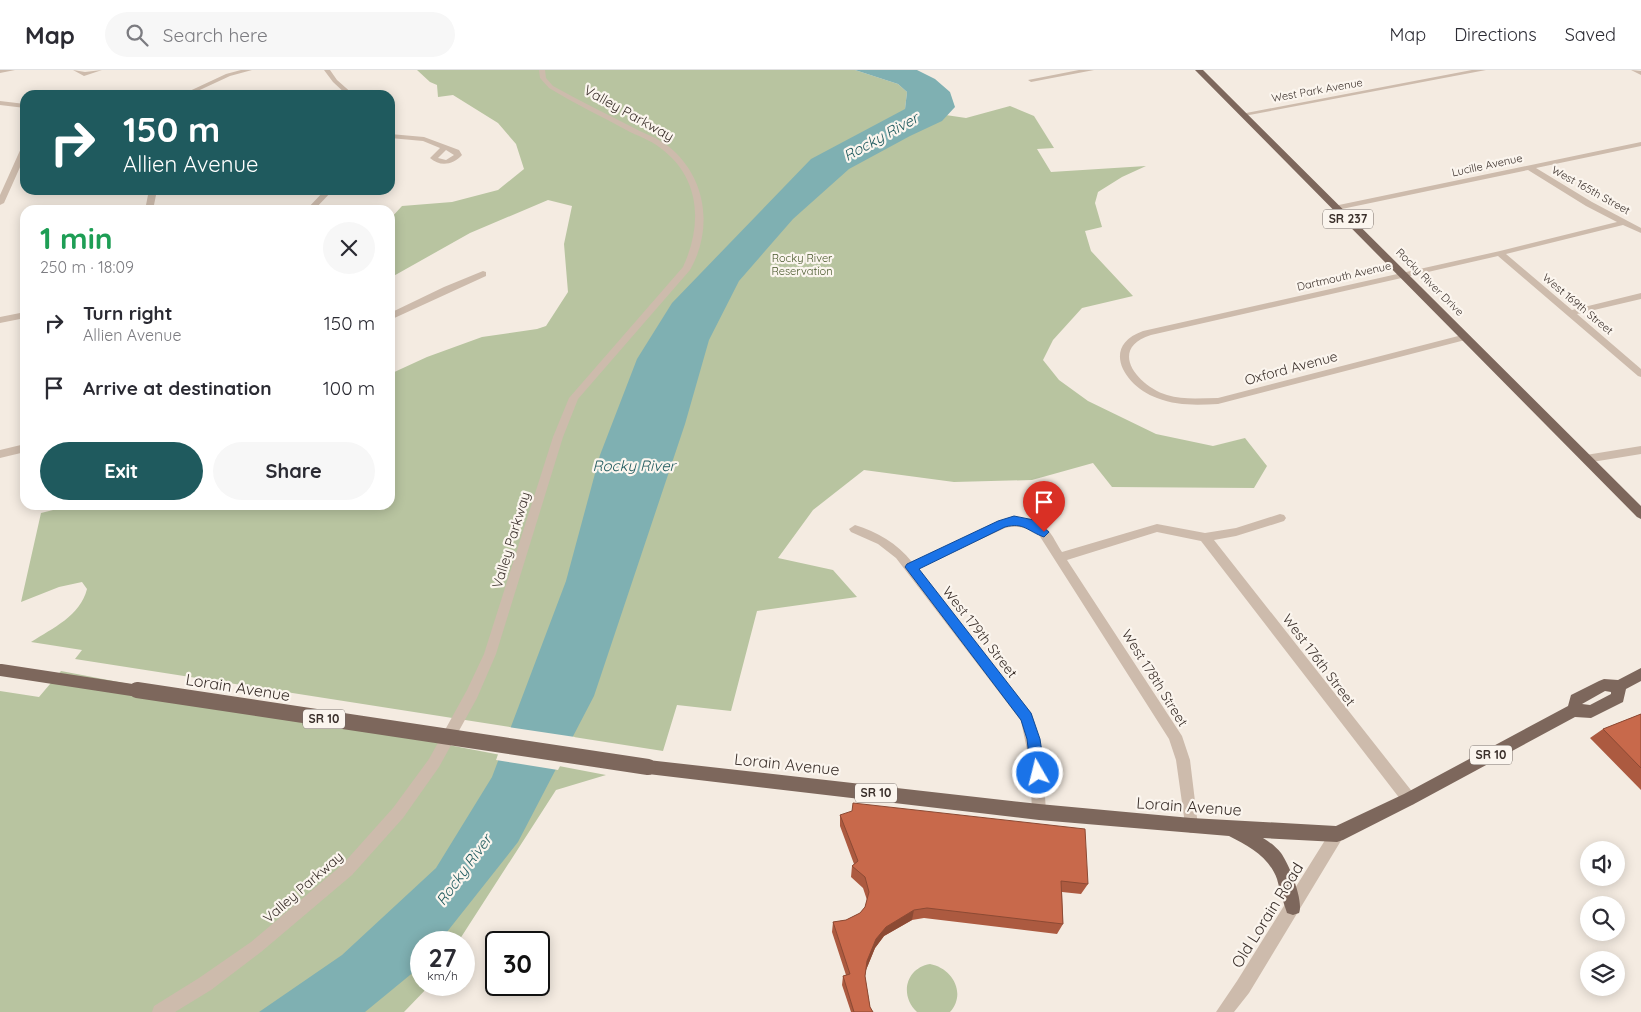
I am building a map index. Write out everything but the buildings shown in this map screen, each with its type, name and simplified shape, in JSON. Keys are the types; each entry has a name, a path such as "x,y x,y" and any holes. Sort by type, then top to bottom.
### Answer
{"main road":[{"name":"Rocky River Drive","path":"1200,70 1641,514"},
{"name":"Lorain Avenue","path":"1,670 648,767 1039,812 1191,826 1338,834 1409,799 1574,710 1590,712 1618,698 1619,686 1641,674"},
{"path":"1230,828 1271,852 1280,865 1293,907"}],"street":[{"path":"0,71 12,70"},
{"path":"76,70 84,74 99,70"},
{"path":"222,70 228,76"},
{"path":"196,90 228,76 249,70"},
{"path":"328,70 335,81 345,90"},
{"name":"Valley Parkway","path":"160,1012 205,984 256,947 347,870 398,813 434,763 472,694 490,654 558,437 574,398 687,268 694,255 700,234 702,211 699,194 684,165 666,148 551,87 543,78 542,70"},
{"path":"1031,80 1091,70"},
{"name":"West Park Avenue","path":"1244,114 1483,70"},
{"path":"1634,70 1641,73"},
{"path":"0,102 20,105"},
{"path":"395,136 424,139 444,148"},
{"name":"Lucille Avenue","path":"1337,208 1641,144"},
{"path":"0,203 20,159"},
{"name":"West 165th Street","path":"1530,168 1589,204 1641,231"},
{"path":"315,205 324,195"},
{"name":"Dartmouth Avenue","path":"1128,372 1123,360 1127,348 1136,338 1150,332 1500,253 1626,222"},
{"name":"West 169th Street","path":"1500,253 1641,374"},
{"path":"395,315 446,289 483,274"},
{"path":"1572,313 1641,296"},
{"path":"0,320 20,316"},
{"name":"Oxford Avenue","path":"1128,372 1139,384 1158,395 1187,403 1218,402 1466,337"},
{"path":"0,454 20,449"},
{"path":"1586,459 1641,450"},
{"path":"1061,558 1157,528 1178,530 1205,538 1236,532 1280,518"},
{"name":"West 178th Street","path":"911,567 1014,520 1030,523 1044,532 1175,736 1183,760 1191,826"},
{"name":"West 179th Street","path":"854,529 882,541 900,555 911,567 1026,718 1033,739 1038,773 1039,812"},
{"name":"West 176th Street","path":"1205,538 1409,799"},
{"name":"Old Lorain Road","path":"1224,1012 1244,987 1338,834"}],"green space":[{"name":"Rocky River Reservation","path":"417,70 855,70 898,84 907,92 905,109 966,118 1010,106 1034,116 1054,148 1037,149 1051,172 1146,166 1122,177 1098,192 1095,203 1102,227 1085,231 1091,251 1133,296 1082,308 1053,340 1043,360 1059,380 1088,401 1156,434 1213,446 1245,438 1267,466 1254,488 1112,487 1093,463 1032,480 954,482 864,470 813,510 778,558 833,570 857,597 757,611 731,711 677,705 663,751 75,659 82,650 31,642 72,614 78,607 87,589 82,582 59,587 21,602 41,513 53,510 395,510 395,372 427,357 482,337 546,326 568,292 564,244 572,206 548,200 470,233 395,275 395,214 402,206 452,202 498,190 524,169 516,144 498,123 453,95 438,97 437,85 430,82"},
{"path":"61,671 606,775 556,790 465,931 410,931 410,996 419,996 404,1012 0,1012 0,691 39,697"},
{"path":"930,964 938,966 945,971 955,982 957,997 955,1005 950,1012 917,1012 908,998 907,990 911,976 915,971"}],"water":[{"name":"Rocky River","path":"855,70 917,70 935,79 950,92 955,107 942,121 849,169 793,219 739,281 709,340 685,424 594,696 518,842 448,931 410,931 410,975 365,1012 259,1012 342,955 436,868 492,777 566,581 600,455 637,359 672,303 811,159 905,109 907,92 898,84"}],"pier":[{"path":"508,727 575,737 558,770 496,760"}],"route":[{"path":"1038,773 1033,739 1026,718 911,567 1014,520 1030,523 1044,532"}]}
